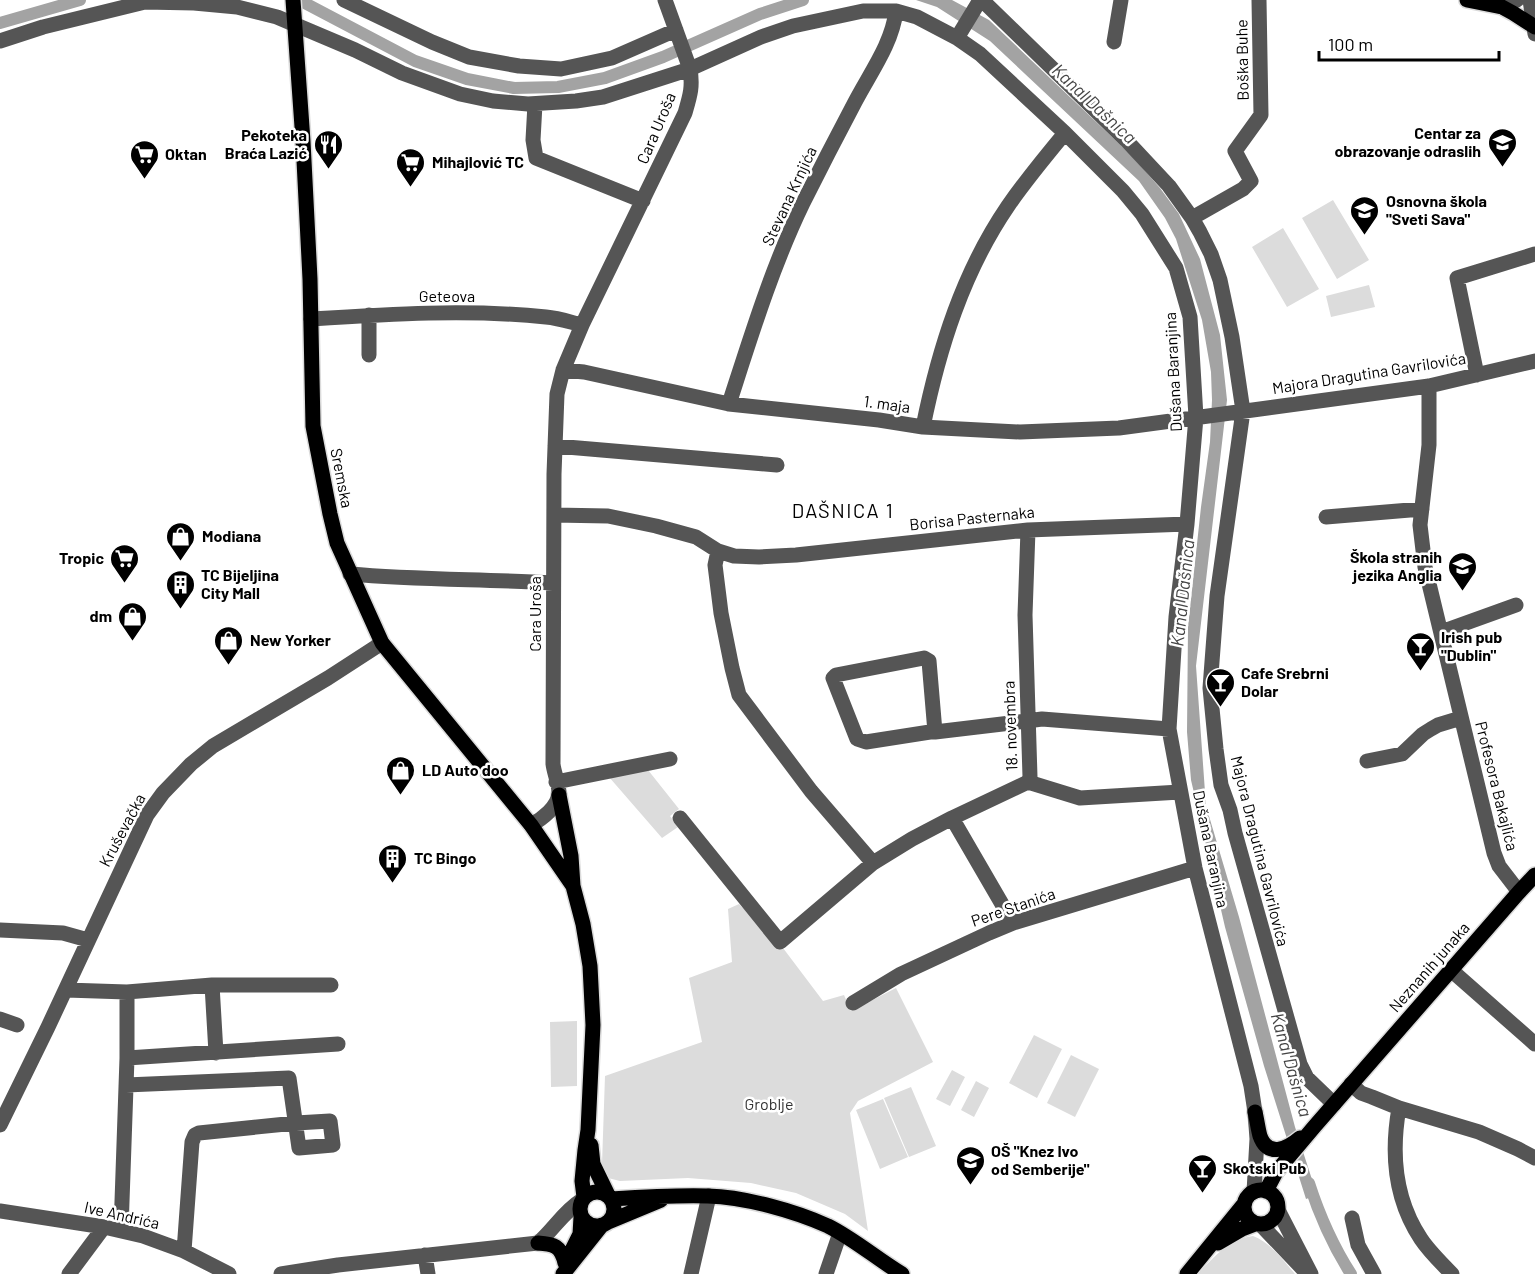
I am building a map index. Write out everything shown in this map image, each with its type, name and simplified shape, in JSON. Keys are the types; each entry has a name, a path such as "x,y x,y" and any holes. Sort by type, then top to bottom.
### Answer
{"main road":[{"name":"Sremska","path":"293,0 305,177 314,426 337,543 382,643 531,825 573,886"},
{"path":"1467,0 1502,7 1535,27"},
{"path":"558,788 571,856 573,886 583,924 590,966 593,1025 588,1130 579,1234 563,1270"},
{"name":"Neznanih junaka","path":"1287,1154 1314,1127 1535,875"},
{"path":"1187,1274 1208,1250 1281,1179 1287,1154 1265,1144 1255,1112"},
{"path":"563,1270 605,1224 614,1209 593,1164 588,1130"},
{"path":"582,1206 596,1191 610,1197 709,1196 743,1201 796,1214 829,1227 896,1272"},
{"path":"582,1206 584,1221 592,1226 605,1224 669,1197"},
{"path":"1258,1224 1250,1221 1244,1210 1263,1198"},
{"path":"1208,1250 1236,1232 1272,1220 1263,1198"},
{"path":"538,1243 555,1246 563,1254 563,1270"}],"street":[{"path":"344,0 469,57 519,66 561,69 612,58 676,31"},
{"name":"Cara Uroša","path":"558,788 553,764 553,583 557,394 563,370 582,325 685,113 691,92 692,81 689,67 665,0"},
{"path":"1114,42 1121,0"},
{"name":"Boška Buhe","path":"1192,218 1243,189 1251,181 1235,151 1261,115 1259,0"},
{"path":"1502,7 1516,0"},
{"path":"1530,0 1535,34"},
{"name":"Dušana Baranjina","path":"0,41 43,27 145,2 194,3 237,8 265,13 355,50 402,73 460,94 493,101 528,104 603,97 689,67 793,26 863,11 896,11 917,17 959,35 980,54 1065,133 1123,191 1142,214 1176,267 1190,317 1203,416 1176,616 1169,729 1195,868 1249,1077 1257,1139 1263,1164 1263,1198"},
{"path":"959,35 980,2"},
{"name":"Majora Dragutina Gavrilovića","path":"980,2 1139,152 1169,186 1192,218 1211,254 1220,280 1232,337 1240,411 1213,640 1210,688 1217,757 1221,784 1230,810 1240,855 1300,1064 1307,1078 1334,1104"},
{"name":"Stevana Krnjića","path":"729,404 767,289 781,255 802,206 886,46 896,11"},
{"path":"535,104 533,140 536,158 643,201"},
{"path":"923,427 932,381 962,291 1007,208 1034,169 1065,133"},
{"path":"1477,375 1457,278 1535,254"},
{"name":"Geteova","path":"311,319 435,313 496,314 548,317 582,325"},
{"path":"369,315 369,355"},
{"name":"Majora Dragutina Gavrilovića","path":"1240,411 1429,386 1535,361"},
{"name":"1. maja","path":"563,370 584,372 729,404 923,427 1020,432 1119,428 1240,411"},
{"name":"Profesora Bakajlića","path":"1429,386 1430,445 1422,509 1421,540 1425,567 1494,853 1499,866 1519,892"},
{"path":"555,446 777,465"},
{"path":"1326,517 1422,509"},
{"name":"Borisa Pasternaka","path":"554,514 608,516 656,526 696,537 718,551 734,556 759,557 1028,530 1187,524"},
{"name":"18. novembra","path":"680,818 780,942 873,864 912,839 1028,782 1030,777 1025,615 1028,530"},
{"path":"718,551 715,565 721,613 739,695 810,792 873,864"},
{"path":"350,574 391,578 553,583"},
{"path":"1441,632 1516,605"},
{"name":"Kruševačka","path":"0,1125 147,815 163,793 191,764 213,746 382,643"},
{"path":"935,732 929,661 924,658 836,675 833,678 857,739 866,742 1042,719 1169,729"},
{"name":"Profesora Bakajlića","path":"1366,761 1402,754 1438,724 1461,718"},
{"path":"531,825 543,818 553,806 558,788 670,759"},
{"path":"1028,782 1080,798 1180,792"},
{"path":"952,818 1013,923"},
{"name":"Pere Stanića","path":"853,1003 901,974 1013,923 1195,868"},
{"path":"0,930 63,933 88,940"},
{"path":"1451,970 1535,1044"},
{"path":"66,990 127,992 212,985 332,985"},
{"path":"212,985 216,1053"},
{"path":"121,1230 127,992"},
{"path":"0,1019 17,1025"},
{"path":"127,1058 338,1044"},
{"path":"126,1085 289,1078 296,1122 199,1133 195,1136 192,1142 184,1251"},
{"path":"1351,1084 1361,1092 1399,1108 1479,1132 1535,1158"},
{"path":"1399,1108 1394,1156 1402,1198 1420,1238 1452,1274"},
{"path":"691,1274 709,1196"},
{"path":"1263,1198 1309,1274"},
{"path":"280,1274 338,1265 538,1243 566,1212 582,1206"},
{"name":"Ive Andrića","path":"0,1210 121,1230 143,1236 184,1251 229,1274"},
{"path":"1352,1218 1358,1245 1374,1274"},
{"path":"1258,1224 1309,1274"},
{"path":"69,1274 104,1227"},
{"path":"826,1274 840,1233"},
{"path":"425,1255 428,1274"}],"green space":[{"path":"1333,200 1369,260 1337,279 1302,218"},
{"path":"1283,228 1319,289 1287,307 1252,247"},
{"path":"1369,285 1375,307 1331,317 1326,296"},
{"path":"648,770 679,809 670,816 678,827 662,838 609,777"},
{"name":"Groblje","path":"739,904 783,948 823,1001 844,995 851,1011 896,988 933,1062 858,1101 850,1113 868,1231 845,1214 796,1193 751,1183 688,1178 620,1181 608,1178 604,1173 602,1164 605,1076 702,1042 689,978 732,962 728,909"},
{"path":"577,1021 577,1086 551,1087 550,1022"},
{"path":"1034,1035 1062,1049 1037,1098 1009,1083"},
{"path":"1071,1055 1099,1069 1075,1117 1047,1103"},
{"path":"952,1070 965,1077 950,1106 936,1099"},
{"path":"976,1081 989,1088 974,1117 961,1110"},
{"path":"911,1087 936,1146 909,1157 884,1098"},
{"path":"883,1099 908,1157 880,1169 856,1110"},
{"path":"1253,1236 1271,1247 1295,1274 1197,1274 1229,1245"}],"shaded area":[{"path":"916,0 952,0 989,20 1132,156 1179,214 1200,259 1220,335 1227,400 1196,666 1206,806 1239,917 1295,1127 1317,1195 1306,1199 1264,1066 1225,927 1191,780 1187,732 1188,627 1210,442 1212,400 1211,372 1202,320 1176,239 1165,218 1139,181 990,41 937,7"}],"waterway":[{"name":"Kanal Dašnica","path":"0,23 80,0"},
{"name":"Kanal Dašnica","path":"299,0 415,61 467,79 514,88 558,87 605,78 663,57 760,14 803,0"},
{"name":"Kanal Dašnica","path":"1309,1183 1327,1230 1351,1274"}],"place":[{"name":"Centar za obrazovanje odraslih","path":"1502,168"},
{"name":"Pekoteka Braća Lazić","path":"328,170"},
{"name":"Oktan","path":"144,180"},
{"name":"Mihajlović TC","path":"411,188"},
{"name":"Osnovna škola \"Sveti Sava\"","path":"1365,236"},
{"name":"Modiana","path":"181,562"},
{"name":"Tropic","path":"125,584"},
{"name":"Škola stranih jezika Anglia","path":"1463,592"},
{"name":"TC Bijeljina City Mall","path":"180,610"},
{"name":"dm","path":"133,642"},
{"name":"New Yorker","path":"229,666"},
{"name":"Irish pub \"Dublin\"","path":"1420,672"},
{"name":"Cafe Srebrni Dolar","path":"1220,708"},
{"name":"LD Auto doo","path":"401,796"},
{"name":"TC Bingo","path":"393,884"},
{"name":"OŠ \"Knez Ivo od Semberije\"","path":"970,1186"},
{"name":"Skotski Pub","path":"1202,1194"}],"district":[{"name":"DAŠNICA 1","path":"843,511"}]}
